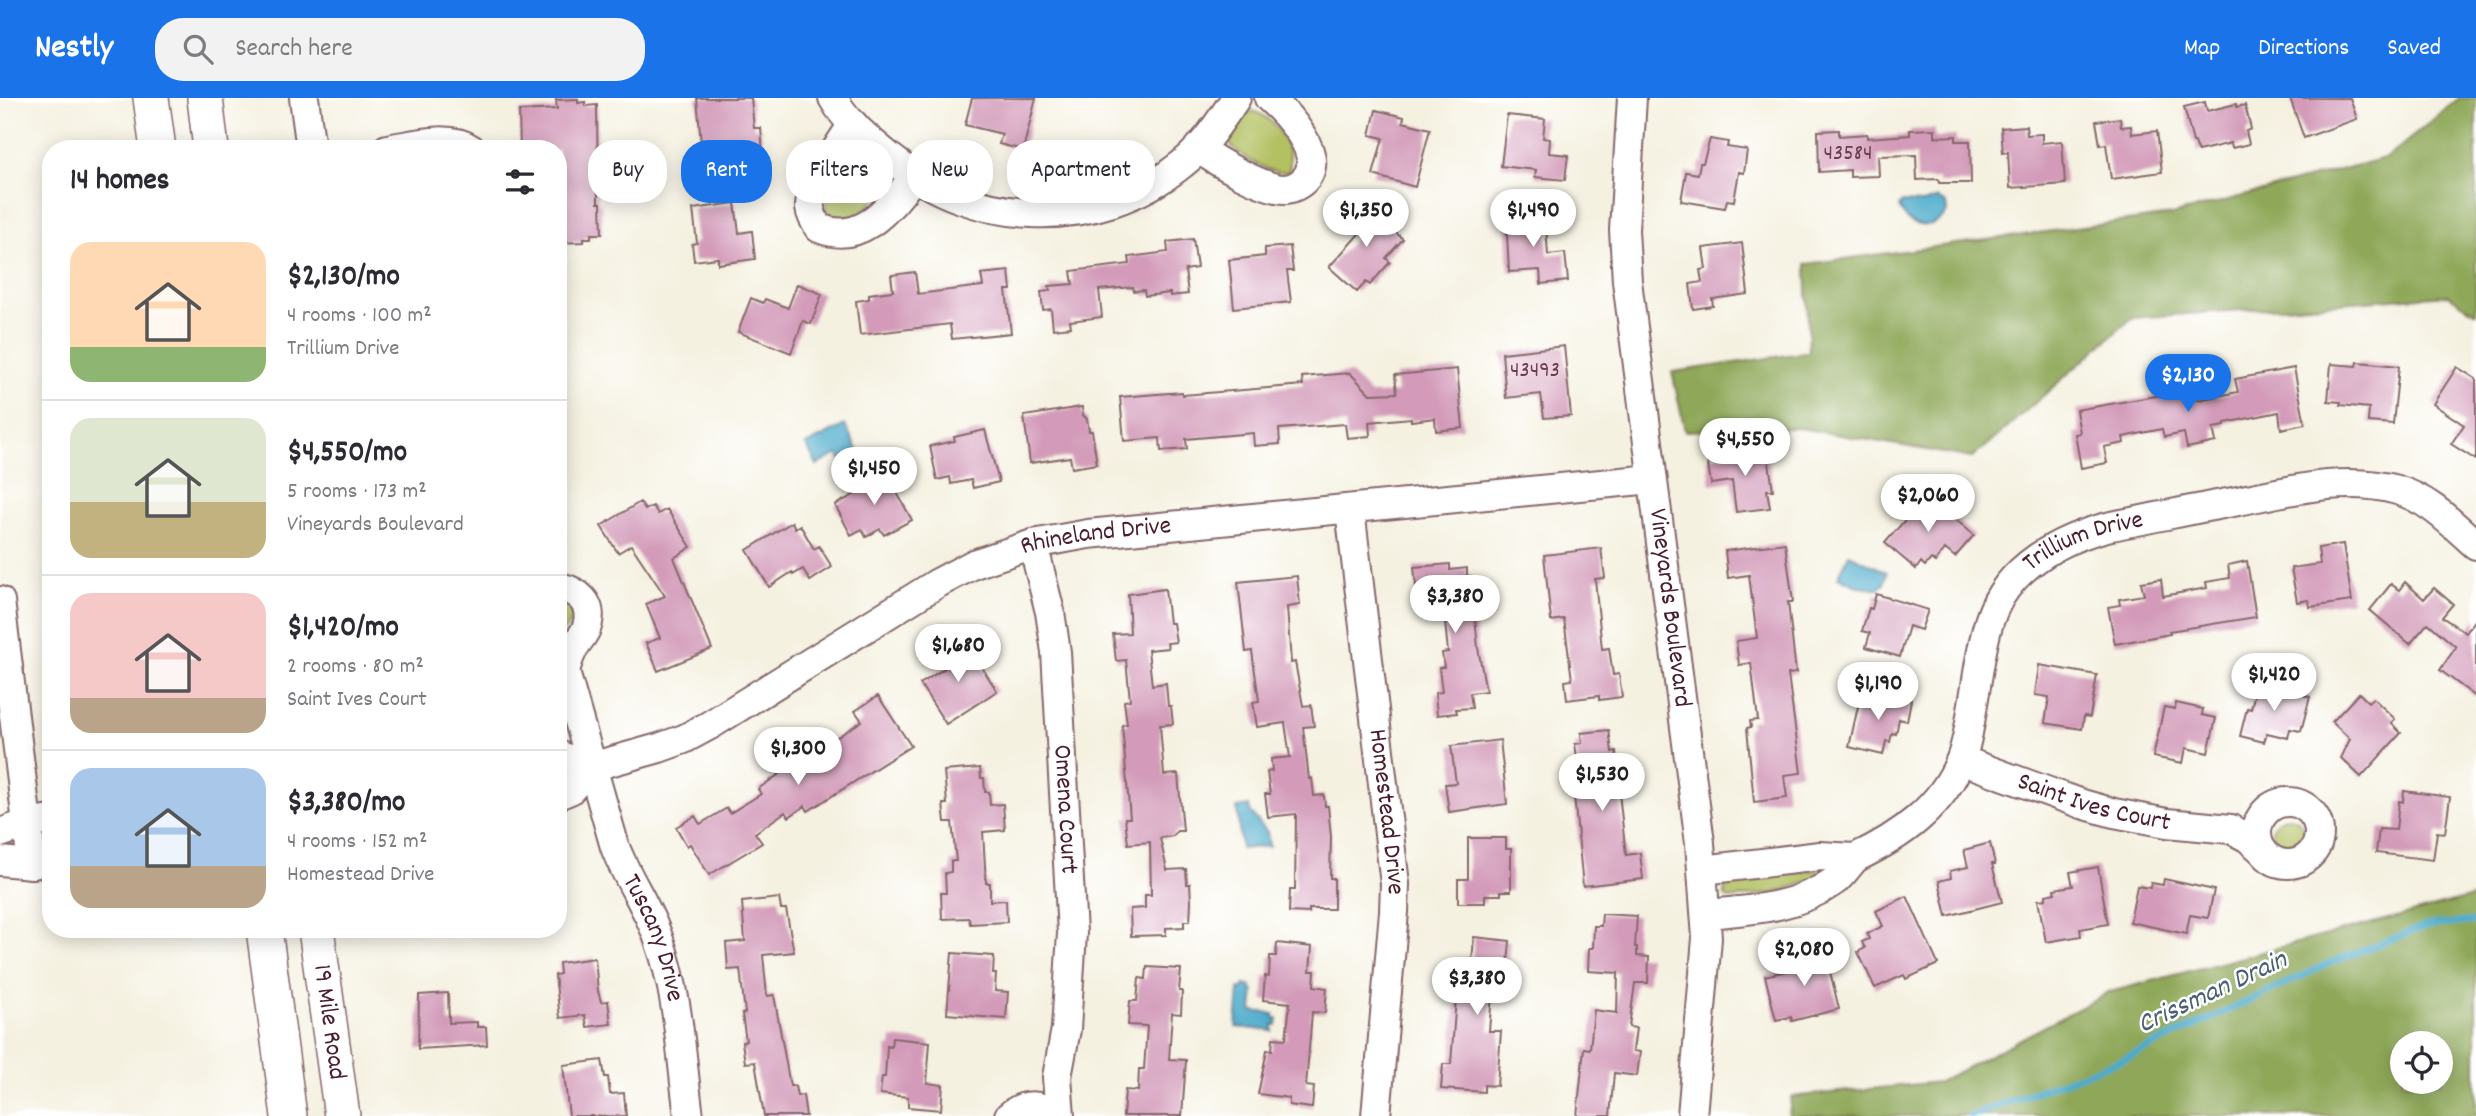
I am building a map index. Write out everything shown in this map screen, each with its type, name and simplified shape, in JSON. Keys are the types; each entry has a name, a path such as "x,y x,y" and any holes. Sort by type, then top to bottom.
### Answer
{"main road":[{"path":"152,98 157,140"},
{"path":"205,98 211,140"},
{"name":"19 Mile Road","path":"265,938 289,1116"},
{"path":"268,938 271,944 287,955 304,953 316,938"},
{"name":"19 Mile Road","path":"317,938 342,1116"}],"street":[{"path":"304,98 311,140"},
{"path":"833,98 853,124 907,171"},
{"path":"973,203 1024,214 1058,214 1111,203 1142,190 1183,164 1236,98"},
{"path":"1198,148 1265,184 1284,189 1294,187 1305,180 1311,170 1312,159 1308,145 1269,98"},
{"name":"Vineyards Boulevard","path":"1632,98 1624,230 1627,281 1707,914 1706,980 1692,1116"},
{"path":"853,124 834,152 809,205 818,228 831,233 846,234 860,230 895,201 907,186"},
{"name":"Rhineland Drive","path":"567,792 591,767 684,739 936,584 974,564 1032,544 1088,534 1652,479"},
{"name":"Trillium Drive","path":"1707,914 1781,905 1809,895 1835,881 1855,858 1902,832 1932,806 1961,760 1990,618 2007,588 2029,563 2063,542 2083,533 2311,487 2359,485 2389,488 2417,498 2432,507 2476,545"},
{"name":"Homestead Drive","path":"1350,509 1395,884 1376,1116"},
{"name":"Omena Court","path":"1032,544 1051,612 1072,933 1066,1029 1058,1077 1058,1116"},
{"path":"567,588 582,596 589,610 589,624 567,655"},
{"path":"0,601 26,826 42,862 0,861"},
{"name":"Tuscany Drive","path":"567,671 591,767 615,847 622,867 659,938 668,968 689,1116"},
{"path":"567,758 591,767"},
{"name":"Saint Ives Court","path":"1961,760 2114,813 2231,829 2248,838 2277,862 2287,864 2306,858 2314,851 2318,842 2317,822 2304,806 2284,803 2274,806"},
{"path":"2231,829 2274,806"},
{"path":"2262,850 2258,830 2266,812 2274,806"},
{"path":"1703,870 1820,856 1855,858"},
{"name":"Omena Court","path":"1017,1111 1043,1094 1058,1077"},
{"name":"Omena Court","path":"1017,1111 1036,1105 1058,1116"}],"green space":[{"path":"2459,98 2476,98 2476,313 2448,295 2132,318 1972,458 1800,428 1685,431 1672,372 1809,352 1806,264 2172,215 2388,157"},
{"path":"1252,111 1268,119 1281,134 1289,153 1289,171 1274,171 1257,164 1240,154 1229,143 1245,115"},
{"path":"826,203 872,203 850,218 833,222 825,207"},
{"path":"567,602 573,612 567,627"},
{"path":"2288,817 2299,822 2304,833 2299,844 2288,849 2277,844 2272,833 2277,822"},
{"path":"1817,870 1820,873 1816,879 1775,893 1729,899 1725,896 1724,884 1728,880"},
{"path":"2476,896 2476,1116 1789,1116 1791,1097 1939,1082 2110,992"}],"water":[{"path":"1938,198 1946,204 1947,212 1935,223 1928,225 1915,224 1899,207 1902,202 1923,203"},
{"path":"2197,363 2202,369 2199,377 2186,379 2180,384 2168,382 2166,371 2175,366"},
{"path":"845,425 860,455 843,463 838,454 817,465 806,445"},
{"path":"1849,554 1887,572 1884,584 1878,589 1855,585 1838,577"},
{"path":"1249,806 1250,812 1267,832 1269,846 1241,849 1237,808"},
{"path":"1244,985 1251,986 1254,991 1252,1011 1274,1014 1274,1018 1278,1018 1277,1025 1273,1025 1273,1031 1236,1027 1239,989 1243,990"}],"building":[{"path":"697,98 751,98 754,128 761,128 762,140 701,140"},
{"path":"972,98 1036,98 1026,140 1007,140 1007,146 999,144 1002,134 965,125"},
{"path":"2290,98 2350,98 2357,119 2304,138"},
{"path":"578,99 578,103 585,102 585,106 597,105 597,140 588,140 588,203 601,203 602,234 591,234 591,238 584,238 584,242 567,243 567,140 520,140 519,111 557,109 556,100"},
{"path":"2205,102 2207,111 2236,104 2237,107 2245,105 2251,129 2246,131 2249,144 2232,148 2231,143 2198,151 2184,107"},
{"path":"1376,110 1404,117 1403,122 1430,129 1415,187 1373,175 1383,138 1370,135"},
{"path":"1507,115 1545,119 1543,138 1550,139 1549,153 1568,155 1565,180 1535,177 1536,170 1501,166"},
{"path":"2120,118 2121,127 2131,126 2132,134 2157,131 2162,172 2111,179 2106,144 2100,145 2096,121"},
{"path":"2026,126 2027,135 2042,134 2042,143 2062,141 2065,184 2010,188 2008,152 2003,153 2001,128"},
{"path":"1935,129 1935,137 1956,136 1956,141 1970,141 1971,183 1939,183 1938,179 1917,180 1916,155 1878,156 1879,176 1850,177 1850,170 1819,172 1818,131 1839,130 1839,136 1867,134 1867,138 1910,135 1910,130"},
{"path":"1710,139 1728,142 1727,147 1747,150 1744,173 1739,172 1734,201 1727,200 1725,208 1681,201 1686,172 1698,174"},
{"path":"1361,202 1403,239 1386,258 1390,262 1370,285 1366,282 1357,292 1329,267 1359,234 1344,221"},
{"path":"735,203 739,233 752,231 755,259 718,264 718,258 694,261 692,244 697,243 693,209"},
{"path":"1541,212 1542,227 1546,226 1548,255 1565,253 1568,281 1541,284 1540,270 1509,272 1506,215"},
{"path":"1193,239 1197,268 1185,270 1188,294 1145,296 1144,290 1134,291 1133,287 1099,290 1102,317 1070,321 1071,327 1053,329 1051,309 1043,310 1041,292 1050,291 1049,286 1073,284 1071,271 1130,264 1129,257 1168,252 1167,242"},
{"path":"1742,243 1748,294 1712,299 1713,306 1693,309 1690,284 1702,282 1700,270 1706,269 1703,248"},
{"path":"1290,246 1293,271 1287,271 1291,302 1234,308 1229,260 1265,256 1265,248"},
{"path":"1009,271 1011,290 1006,290 1011,333 952,339 950,324 860,335 856,301 869,299 869,294 893,291 891,275 915,272 918,294 983,286 981,274"},
{"path":"797,284 822,294 811,324 803,321 791,353 738,332 751,298 763,303 765,299 788,308"},
{"path":"1564,346 1571,416 1544,418 1541,394 1506,398 1502,353"},
{"path":"2358,362 2399,366 2393,424 2368,422 2369,408 2328,401 2331,364 2357,366"},
{"path":"2457,367 2476,379 2476,460 2451,444 2464,425 2433,404"},
{"path":"2294,368 2305,424 2281,429 2279,412 2225,423 2225,426 2213,428 2216,442 2187,448 2184,433 2164,437 2162,429 2123,437 2124,443 2104,447 2107,463 2081,468 2075,434 2080,433 2076,410 2196,389 2198,400 2238,392 2235,379"},
{"path":"1457,369 1463,428 1436,431 1435,418 1411,421 1411,418 1369,422 1370,436 1347,438 1345,424 1279,429 1280,444 1254,446 1253,433 1186,439 1187,449 1161,451 1160,438 1124,441 1120,397 1182,392 1183,395 1303,385 1302,377 1350,373 1370,394 1397,393 1395,375"},
{"path":"1082,407 1089,431 1092,431 1097,464 1072,468 1070,457 1030,463 1024,416"},
{"path":"985,430 999,482 973,488 971,480 951,484 950,477 937,480 930,446 955,441 954,437"},
{"path":"1767,449 1773,490 1767,490 1770,508 1736,512 1732,481 1711,484 1707,458"},
{"path":"884,469 912,520 884,535 880,529 866,537 862,529 851,535 835,505 856,494 854,491 865,484 863,480"},
{"path":"1926,494 1974,535 1955,557 1945,549 1935,562 1931,559 1925,566 1921,562 1916,569 1885,543 1905,520 1905,513 1911,505 1918,505"},
{"path":"640,502 645,510 653,506 658,514 667,509 691,547 674,558 712,649 658,671 646,643 660,638 646,604 665,596 631,545 618,553 601,526"},
{"path":"792,522 795,528 800,525 814,549 819,546 832,567 810,581 803,569 793,575 792,572 769,587 747,550"},
{"path":"1785,543 1793,602 1788,602 1796,673 1788,674 1801,773 1784,775 1787,798 1754,802 1747,728 1751,727 1750,721 1758,720 1751,663 1739,665 1736,641 1757,638 1749,575 1728,578 1725,551"},
{"path":"2343,544 2352,601 2310,607 2309,600 2297,602 2291,568 2320,564 2318,548"},
{"path":"1601,548 1605,578 1595,579 1602,649 1609,648 1613,675 1619,674 1622,697 1599,700 1599,696 1567,700 1565,681 1572,680 1564,619 1551,621 1544,555"},
{"path":"2247,561 2256,617 2169,631 2170,634 2115,644 2108,607 2120,605 2119,599 2144,595 2141,582 2161,579 2163,596 2207,588 2206,582 2230,578 2228,565"},
{"path":"1450,564 1450,570 1467,568 1467,576 1471,576 1478,648 1486,691 1470,693 1472,708 1456,709 1457,713 1437,715 1435,693 1442,692 1439,668 1444,667 1442,653 1448,652 1444,612 1439,613 1437,603 1434,604 1434,593 1417,595 1414,567"},
{"path":"1297,576 1300,605 1287,607 1291,663 1295,662 1303,706 1311,705 1314,726 1303,727 1309,779 1312,778 1314,796 1324,795 1325,806 1328,806 1331,837 1330,878 1334,878 1334,909 1309,909 1309,913 1289,912 1290,890 1295,890 1296,814 1268,817 1265,794 1270,794 1267,772 1272,771 1271,759 1290,757 1285,723 1257,727 1253,702 1259,701 1252,651 1246,652 1238,582"},
{"path":"2405,582 2424,599 2434,588 2453,604 2442,617 2466,633 2476,619 2476,697 2440,670 2456,647 2428,623 2410,644 2370,610 2391,584 2399,590"},
{"path":"1165,589 1169,623 1173,623 1176,642 1167,643 1168,648 1148,650 1152,685 1166,683 1168,706 1171,706 1173,724 1160,725 1164,775 1178,774 1183,831 1160,838 1167,870 1186,869 1187,884 1190,884 1190,921 1184,921 1184,927 1166,928 1166,935 1131,936 1130,909 1145,908 1145,895 1151,895 1150,842 1128,844 1125,818 1130,818 1122,725 1127,724 1124,701 1130,700 1126,660 1116,661 1113,634 1130,633 1128,594"},
{"path":"1876,594 1928,610 1921,630 1909,626 1900,657 1866,647 1870,633 1862,631"},
{"path":"965,641 997,691 946,724 920,684 948,666 942,656"},
{"path":"2039,665 2097,675 2090,717 2084,716 2082,729 2045,723 2049,697 2035,695"},
{"path":"2257,683 2310,697 2301,731 2290,729 2288,738 2267,733 2264,742 2240,736 2247,708 2251,709"},
{"path":"1861,693 1911,700 1907,721 1899,719 1896,734 1892,733 1890,742 1886,741 1883,755 1849,747"},
{"path":"2359,693 2368,702 2373,698 2395,719 2391,723 2401,733 2361,777 2341,758 2350,739 2332,722"},
{"path":"878,696 911,746 808,811 805,806 789,817 785,812 755,833 762,843 709,875 676,827 695,816 700,824 727,808 730,813 761,794 758,789 781,773 778,768 802,753 805,758 862,721 855,711"},
{"path":"2176,703 2203,709 2202,715 2216,718 2208,753 2186,748 2183,763 2153,757 2164,707 2175,709"},
{"path":"1609,730 1612,752 1616,751 1618,768 1630,767 1633,791 1619,793 1626,855 1640,853 1643,879 1583,886 1571,766 1578,765 1575,744 1582,743 1581,733"},
{"path":"1500,740 1507,804 1449,812 1445,784 1456,783 1451,746"},
{"path":"980,768 985,792 989,792 990,805 1003,804 1005,830 983,832 986,883 990,883 990,901 1006,900 1007,922 970,924 969,918 942,919 941,893 946,893 945,873 951,872 951,861 956,861 952,822 945,822 943,804 947,804 944,771"},
{"path":"2404,791 2450,797 2445,833 2437,832 2433,860 2376,853 2379,829 2396,830 2399,801 2403,802"},
{"path":"1468,838 1506,838 1506,849 1511,849 1511,891 1501,891 1501,895 1485,895 1485,903 1458,903 1458,879 1468,879"},
{"path":"1990,843 1995,864 1992,864 2002,902 1947,916 1939,881 1951,878 1950,871 1968,867 1964,850"},
{"path":"2098,867 2108,924 2080,929 2081,936 2046,942 2038,900 2046,899 2046,895 2055,893 2054,889 2073,886 2070,872"},
{"path":"2164,879 2214,890 2208,918 2190,915 2186,934 2130,922 2137,886 2150,888 2151,883 2163,885"},
{"path":"1907,896 1938,964 1906,979 1904,975 1875,988 1858,952 1865,948 1862,942 1869,939 1867,934 1883,926 1876,911"},
{"path":"779,898 781,909 786,909 794,952 763,955 767,996 774,995 790,1086 795,1086 797,1096 803,1095 806,1116 764,1116 755,1062 745,1063 742,1042 746,1041 742,1014 745,1013 740,969 728,970 726,943 745,941 742,902"},
{"path":"1602,914 1637,916 1637,956 1649,957 1648,983 1635,983 1629,1027 1636,1028 1633,1051 1640,1052 1637,1076 1614,1073 1610,1116 1577,1116 1584,1048 1590,1049 1594,1010 1617,1013 1618,973 1588,971 1594,926 1601,926"},
{"path":"1474,937 1510,941 1507,974 1513,975 1512,993 1500,992 1500,995 1492,995 1489,1031 1501,1031 1497,1086 1484,1085 1484,1092 1441,1089 1443,1064 1451,1064 1456,997 1447,996 1449,972 1466,973 1467,962 1472,962"},
{"path":"1277,943 1312,947 1310,971 1315,971 1314,986 1327,988 1325,1013 1312,1012 1306,1086 1314,1087 1312,1108 1289,1105 1289,1098 1258,1094 1267,1050 1272,1050 1273,1038 1286,1039 1290,1003 1263,1000 1265,976 1269,977 1270,956 1276,956"},
{"path":"1824,947 1839,1009 1792,1021 1791,1017 1776,1020 1765,976 1799,968 1795,954"},
{"path":"952,953 994,956 995,991 1008,992 1006,1019 947,1014"},
{"path":"595,958 598,991 601,1002 608,1001 611,1024 587,1027 585,1015 560,1018 555,975 560,974 559,963"},
{"path":"1147,967 1181,969 1181,1014 1172,1013 1169,1059 1186,1060 1182,1116 1123,1116 1125,1090 1138,1091 1139,1069 1144,1069 1147,1026 1128,1025 1130,1001 1137,1001 1139,978 1146,979"},
{"path":"448,993 449,1023 477,1022 477,1027 486,1027 487,1045 418,1049 419,995"},
{"path":"892,1038 930,1042 927,1083 943,1085 941,1110 908,1107 908,1097 880,1094 882,1077 885,1077 887,1046 891,1047"},
{"path":"602,1060 610,1094 624,1093 626,1116 569,1116 563,1065"}],"waterway":[{"name":"Crissman Drain","path":"1971,1116 2124,1059 2332,962 2426,926 2476,921"}]}
